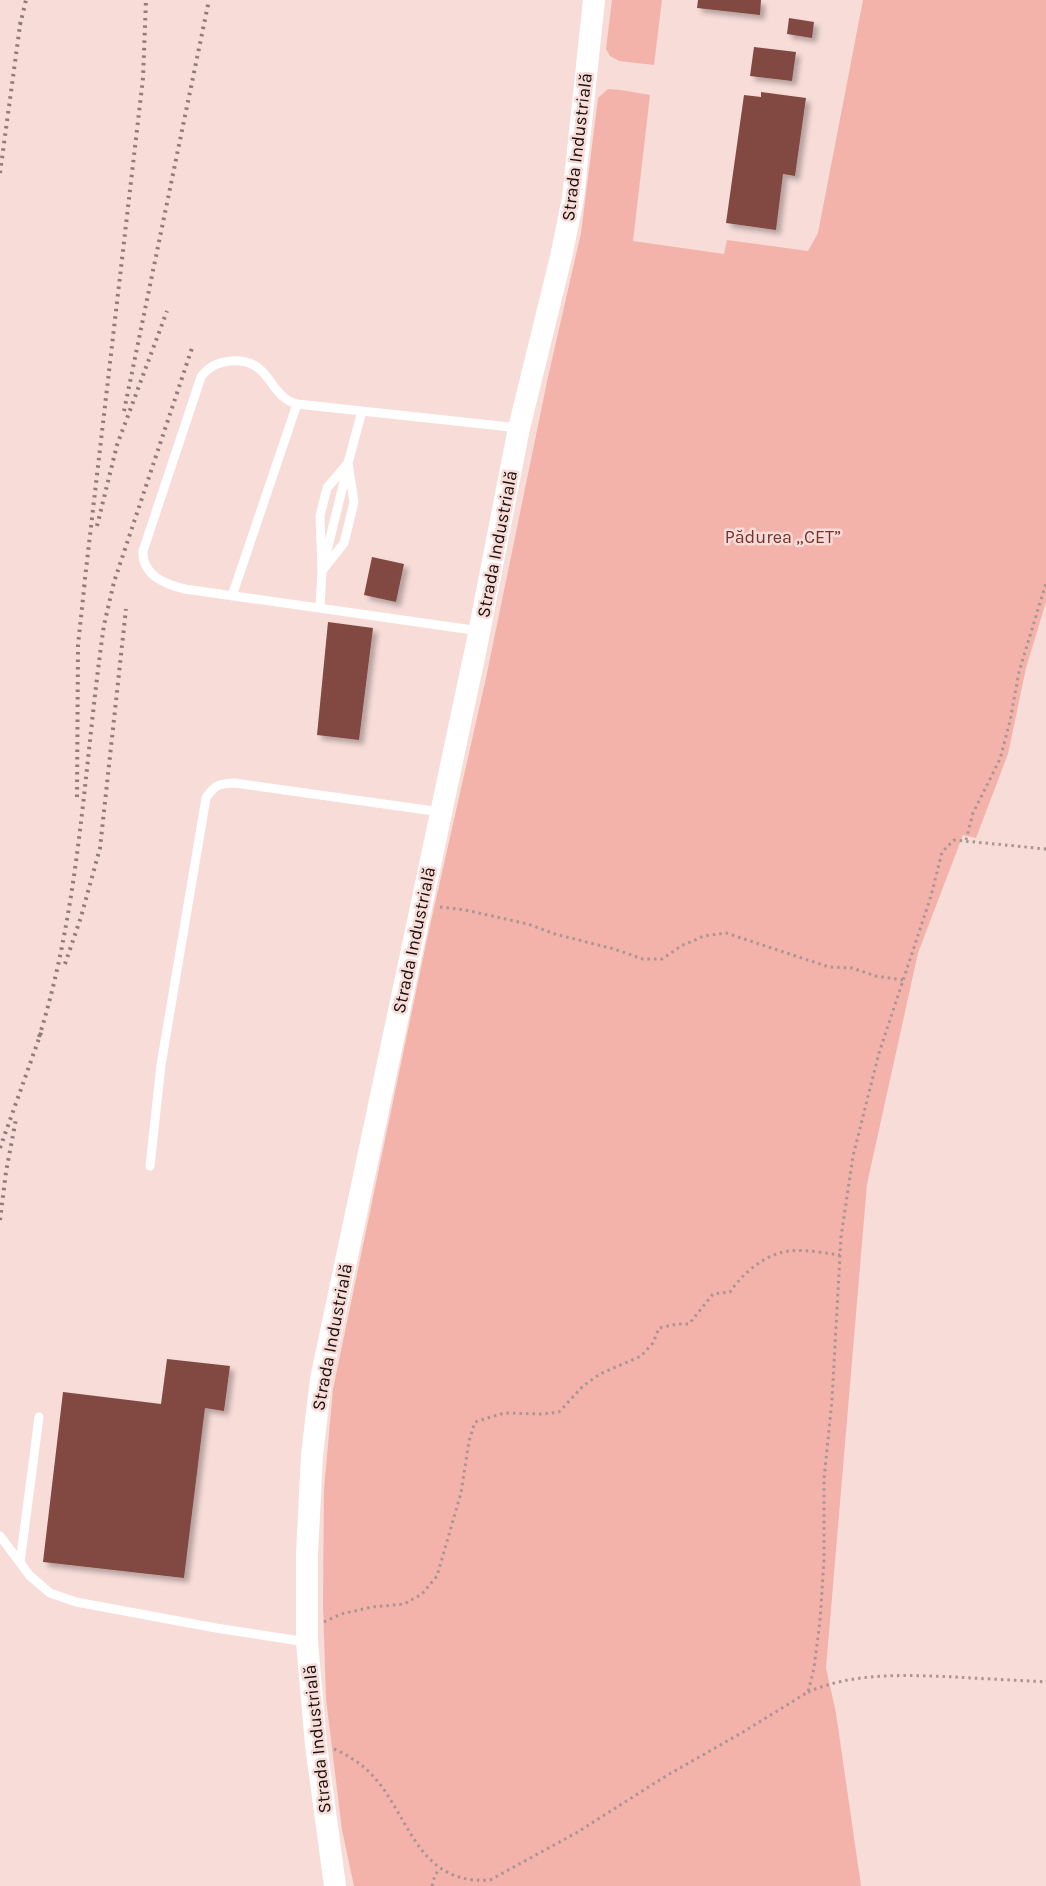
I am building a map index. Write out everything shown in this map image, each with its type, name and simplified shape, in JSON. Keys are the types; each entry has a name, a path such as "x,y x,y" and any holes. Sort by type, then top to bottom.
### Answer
{"street":[{"name":"Strada Industrială","path":"335,1886 316,1745 307,1636 307,1554 312,1455 321,1379 480,631 520,428 561,257 572,198 594,0"}],"lane":[{"path":"480,631 185,589 161,581 145,567 142,559 144,542 201,377 219,363 244,361 260,368 290,402 297,404 520,428"},
{"path":"232,596 297,404"},
{"path":"322,571 362,412"},
{"path":"322,571 344,543 354,502 348,463"},
{"path":"320,608 322,571 320,516 327,488 348,463"},
{"path":"150,1166 167,1029 206,798 212,790 218,785 235,783 442,812"},
{"path":"20,1563 39,1417"},
{"path":"0,1536 30,1576 50,1593 76,1602 307,1636"}],"path":[{"path":"966,840 974,813 1000,759 1010,721 1019,672 1046,583"},
{"path":"808,1692 814,1668 820,1620 824,1560 824,1479 832,1400 840,1255 853,1156 879,1054 931,896 942,852 954,840 1046,850"},
{"path":"422,905 465,910 528,924 555,934 614,949 643,960 662,959 680,946 704,936 726,933 829,966 852,968 876,976 903,980"},
{"path":"307,1636 340,1614 372,1607 404,1604 422,1594 432,1582 436,1576 448,1540 461,1493 469,1441 475,1422 504,1413 543,1414 559,1412 583,1386 600,1374 641,1356 653,1343 659,1328 677,1324 689,1324 713,1294 730,1292 748,1270 774,1255 790,1251 840,1255"},
{"path":"316,1745 338,1750 361,1763 376,1778 391,1798 421,1852 440,1869 460,1879 490,1880 576,1833 666,1776 808,1692 830,1684 880,1676 917,1675 1046,1682"},
{"path":"432,1886 435,1875 440,1869"}],"green space":[{"path":"612,0 662,0 654,65 619,61 610,56 606,49"},
{"name":"Pădurea „CET”","path":"863,0 1046,0 1046,602 1026,668 1008,754 976,838 963,835 918,953 867,1184 826,1668 836,1713 861,1886 354,1886 342,1830 326,1699 323,1604 324,1489 333,1389 427,939 486,678 548,377 581,233 598,98 608,89 650,95 633,241 724,254 727,240 808,251 818,233"}],"building":[{"path":"698,0 761,0 760,15 697,8"},
{"path":"789,18 814,22 812,38 787,34"},
{"path":"754,47 796,52 792,81 750,76"},
{"path":"761,92 806,98 795,176 783,174 776,230 726,223 744,95 761,97"},
{"path":"372,557 404,564 396,602 364,595"},
{"path":"328,622 373,628 359,740 317,735"},
{"path":"167,1359 230,1366 224,1411 205,1408 184,1578 43,1562 63,1392 161,1404"}],"railway":[{"path":"20,25 26,0"},
{"path":"84,587 143,78 146,0"},
{"path":"124,411 209,0"},
{"path":"0,173 21,18"},
{"path":"97,526 117,445 167,311"},
{"path":"39,1037 53,987 73,884 104,625 114,582 192,348"},
{"path":"77,797 78,645 85,580"},
{"path":"65,964 81,917 100,848 126,609"},
{"path":"0,1148 42,1030"},
{"path":"0,1220 6,1172 16,1119"}]}
